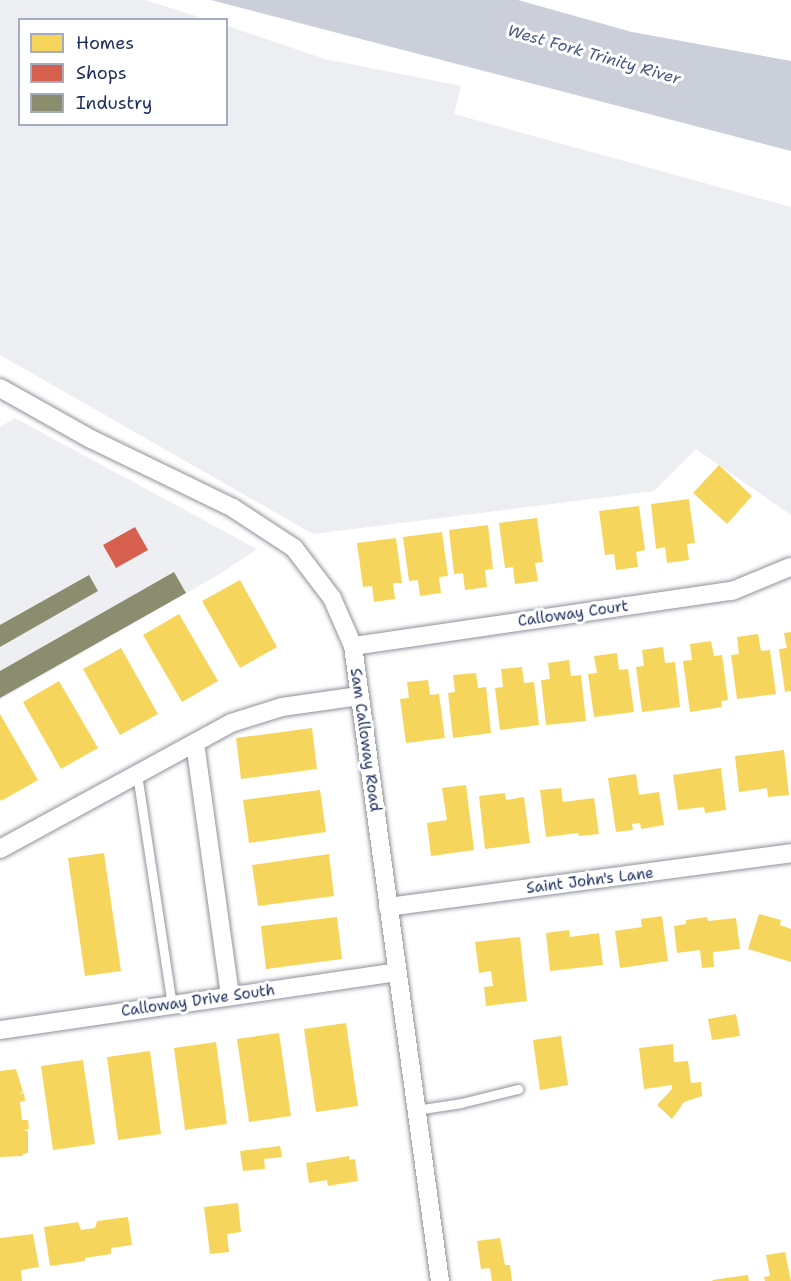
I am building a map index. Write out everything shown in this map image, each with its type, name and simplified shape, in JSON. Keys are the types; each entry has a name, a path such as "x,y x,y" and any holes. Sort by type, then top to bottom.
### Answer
{"street":[{"name":"Sam Calloway Road","path":"0,388 91,439 233,508 294,548 332,598 353,646 416,1110 435,1280"},
{"name":"Calloway Court","path":"353,646 732,591 790,567"},
{"path":"0,849 231,723 282,707 359,696"},
{"path":"195,743 230,996"},
{"name":"Saint John's Lane","path":"388,907 791,853"},
{"name":"Calloway Drive South","path":"0,1030 397,972"}],"lane":[{"path":"137,774 172,1005"},
{"path":"416,1110 461,1103 518,1089"}],"shaded area":[{"path":"0,0 145,0 202,18 18,18 18,126 228,126 228,26 325,59 461,86 454,114 791,207 791,515 696,449 654,491 313,534 0,355"},
{"path":"15,418 257,549 218,575 0,700 0,427"}],"water":[{"name":"West Fork Trinity River","path":"211,0 518,0 632,32 791,61 791,151"}],"building: Homes":[{"path":"719,465 752,496 727,524 693,493"},
{"path":"689,499 695,543 687,544 689,560 667,563 665,547 656,549 651,504"},
{"path":"639,506 645,550 636,552 638,567 616,570 614,554 605,555 599,511"},
{"path":"537,518 543,562 535,563 538,581 515,584 513,567 505,568 499,523"},
{"path":"488,525 493,569 485,570 487,587 465,590 463,573 454,574 449,530"},
{"path":"442,532 448,576 439,577 441,593 420,596 418,580 409,581 403,537"},
{"path":"396,538 402,583 393,583 395,599 374,602 372,586 363,587 357,543"},
{"path":"240,580 277,647 240,668 202,601"},
{"path":"179,614 218,681 182,702 143,635"},
{"path":"791,632 791,691 785,692 779,649 787,648 784,633"},
{"path":"758,634 761,651 770,650 776,694 737,699 731,655 739,654 737,637"},
{"path":"711,641 714,656 722,655 728,700 721,701 722,707 690,712 683,661 692,660 690,644"},
{"path":"663,647 665,663 675,662 680,707 642,712 636,667 644,666 642,650"},
{"path":"121,648 158,714 120,735 83,669"},
{"path":"617,653 619,670 628,669 634,712 594,717 588,674 597,673 594,656"},
{"path":"569,660 571,676 581,675 586,721 546,725 541,680 550,679 548,663"},
{"path":"522,667 524,683 534,682 539,725 500,730 495,688 503,687 501,669"},
{"path":"476,673 478,688 486,687 491,733 453,738 448,693 455,692 453,675"},
{"path":"428,680 430,695 439,694 445,738 406,743 400,699 409,698 407,682"},
{"path":"59,681 98,748 61,769 23,702"},
{"path":"0,714 38,780 1,801 0,799"},
{"path":"312,728 317,769 241,779 236,738"},
{"path":"784,750 789,795 768,797 767,788 739,792 735,756"},
{"path":"721,768 726,810 705,813 704,807 678,810 673,775"},
{"path":"636,774 639,795 659,792 664,825 641,829 640,823 632,824 633,830 616,832 608,778"},
{"path":"466,785 474,850 431,856 427,823 447,820 442,788"},
{"path":"561,788 563,802 594,798 599,834 579,836 578,833 546,837 540,790"},
{"path":"320,790 326,832 249,843 243,800"},
{"path":"505,793 506,800 524,797 530,843 485,849 479,796"},
{"path":"104,853 121,971 85,976 68,858"},
{"path":"329,854 334,896 258,906 252,865"},
{"path":"759,914 781,920 780,925 791,929 791,962 748,949"},
{"path":"662,916 668,961 620,968 615,931 642,927 641,919"},
{"path":"337,917 342,959 266,969 261,926"},
{"path":"707,917 708,921 736,918 740,949 713,952 714,967 702,968 700,950 677,953 674,926 686,924 686,920"},
{"path":"569,930 570,937 599,933 603,965 550,971 546,933"},
{"path":"520,937 527,1001 486,1006 484,987 493,986 491,971 479,973 475,942"},
{"path":"736,1014 740,1036 712,1040 708,1019"},
{"path":"346,1023 358,1106 316,1112 304,1029"},
{"path":"279,1033 291,1116 249,1122 237,1039"},
{"path":"561,1036 568,1085 540,1090 533,1040"},
{"path":"216,1042 227,1124 185,1130 174,1048"},
{"path":"673,1044 674,1062 688,1061 691,1083 701,1082 702,1096 684,1102 672,1119 657,1105 672,1089 672,1085 644,1089 639,1048"},
{"path":"150,1051 161,1134 118,1140 107,1057"},
{"path":"83,1060 95,1144 53,1150 41,1066"},
{"path":"16,1069 23,1092 19,1094 24,1093 25,1101 20,1102 22,1120 28,1120 29,1129 24,1130 28,1131 28,1153 23,1156 0,1157 0,1071"},
{"path":"280,1146 282,1157 264,1159 265,1169 243,1171 240,1151"},
{"path":"349,1156 349,1160 355,1159 358,1181 328,1186 327,1180 309,1183 306,1163"},
{"path":"238,1203 241,1232 227,1234 229,1252 210,1254 204,1207"},
{"path":"128,1217 132,1245 111,1248 111,1254 85,1258 85,1261 50,1266 44,1227 78,1222 81,1230 95,1228 97,1221"},
{"path":"33,1234 39,1267 21,1270 22,1281 0,1281 0,1238"},
{"path":"500,1238 505,1265 510,1265 512,1281 492,1281 490,1268 481,1269 477,1241"},
{"path":"785,1252 791,1281 765,1281 764,1277 770,1276 766,1255"},
{"path":"748,1275 749,1281 712,1280"}],"building: Shops":[{"path":"135,527 148,550 116,568 103,545"}],"building: Industry":[{"path":"174,572 186,593 0,698 0,671"},
{"path":"89,575 98,591 0,647 0,625"}]}
